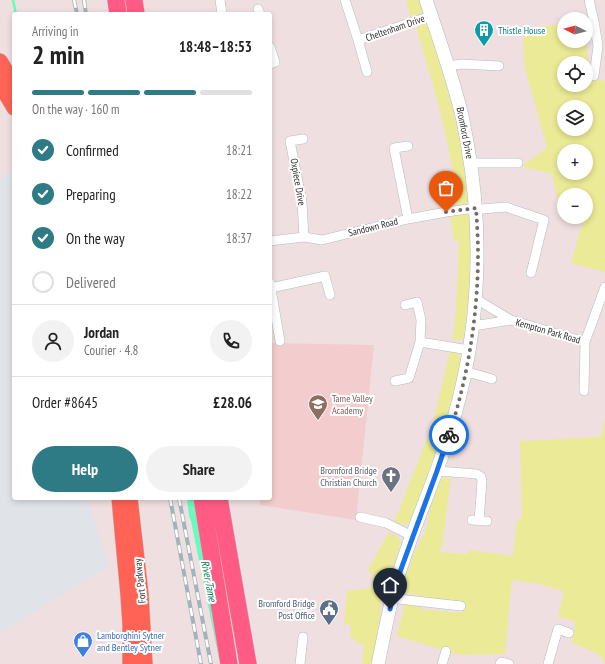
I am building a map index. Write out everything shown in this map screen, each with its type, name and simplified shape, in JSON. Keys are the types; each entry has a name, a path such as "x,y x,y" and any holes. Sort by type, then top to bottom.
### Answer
{"highway":[{"path":"116,0 118,12"},
{"path":"134,0 136,12"},
{"path":"202,500 229,664"},
{"path":"219,500 248,664"}],"main road":[{"path":"0,61 12,81"},
{"path":"0,84 12,105"},
{"name":"Fort Parkway","path":"119,500 130,625 130,664"},
{"name":"Fort Parkway","path":"130,500 142,594 145,664"}],"street":[{"path":"220,0 222,12"},
{"name":"Cheltenham Drive","path":"345,0 367,72"},
{"name":"Bromford Drive","path":"378,664 397,580 437,471 454,418 465,373 476,299 478,253 476,208 471,163 461,109 426,0"},
{"path":"589,0 594,21 600,62 594,76"},
{"name":"Cheltenham Drive","path":"358,40 431,16"},
{"path":"272,53 275,62 272,63"},
{"path":"447,66 462,64 499,66"},
{"name":"Oxpiece Drive","path":"303,139 290,141 302,202 304,237"},
{"path":"408,146 394,148 408,219"},
{"path":"471,163 518,163"},
{"name":"Sandown Road","path":"272,241 304,237 322,240 408,219 446,212 476,208 506,207 544,220 530,273"},
{"path":"272,285 325,276 330,295"},
{"name":"Kempton Park Road","path":"584,391 585,342 605,287"},
{"path":"272,291 280,341"},
{"name":"Kempton Park Road","path":"476,299 511,320 585,342"},
{"path":"395,381 409,378 420,342 421,320 417,302 405,305"},
{"name":"Kempton Park Road","path":"473,326 511,320"},
{"path":"420,342 469,350"},
{"path":"465,373 492,379"},
{"path":"437,471 476,474 481,477 480,521"},
{"path":"360,517 386,523 412,536"},
{"path":"393,598 461,606"},
{"path":"548,664 558,629 569,633"},
{"path":"300,664 303,637"},
{"path":"442,664 446,651"},
{"path":"500,664 501,662 509,664"}],"shaded area":[{"path":"406,0 421,0 424,8 421,13 411,19"},
{"path":"425,24 430,27 458,127 471,198 465,205 453,204 448,180 454,178 451,159 433,83 416,27"},
{"path":"557,24 557,48 587,48 588,56 557,56 557,92 593,92 593,79 605,81 605,272 571,263 582,224 593,224 593,188 557,188 557,197 552,174 521,166 547,148 524,64 523,30"},
{"path":"12,172 12,500 88,500 109,566 0,633 0,179"},
{"path":"466,213 471,217 472,252 467,332 465,338 460,340 452,340 456,311 459,241 454,241 450,214"},
{"name":"Tame Valley Academy","path":"272,343 374,345 356,520 260,505 259,500 272,500"},
{"path":"450,351 457,353 461,359 460,374 446,425 415,515 406,524 394,523 433,423"},
{"path":"605,417 605,664 600,655 571,642 576,622 558,616 564,593 563,591 540,584 512,580 505,654 460,655 397,636 405,603 420,605 419,609 463,613 463,604 406,593 404,582 414,553 424,535 428,522 430,503 437,480 451,477 442,547 439,552 467,554 468,550 513,556 517,521 522,517 520,441 601,437"},
{"path":"389,532 398,537 401,542 381,602 379,630 372,664 362,664 364,646 350,637 351,625 344,624 347,591 371,588 373,574 368,570"}],"water":[{"name":"River Tame","path":"187,500 198,500 220,664 191,521"}],"waterway":[{"path":"13,0 16,12"}],"railway":[{"path":"74,0 77,12"},
{"path":"84,0 86,12"},
{"path":"170,500 201,664"},
{"path":"179,500 211,664"}],"way so far":[{"path":"446,212 476,208 478,253 473,326 465,373 449,435"}],"place":[{"name":"Thistle House","path":"484,47"},
{"name":"Tame Valley Academy","path":"318,421"},
{"name":"Bromford Bridge Christian Church","path":"391,493"},
{"name":"Bromford Bridge Post Office","path":"329,626"},
{"name":"Lamborghini Sytner and Bentley Sytner","path":"83,658"}],"route":[{"path":"390,609 397,580 449,435"}]}
